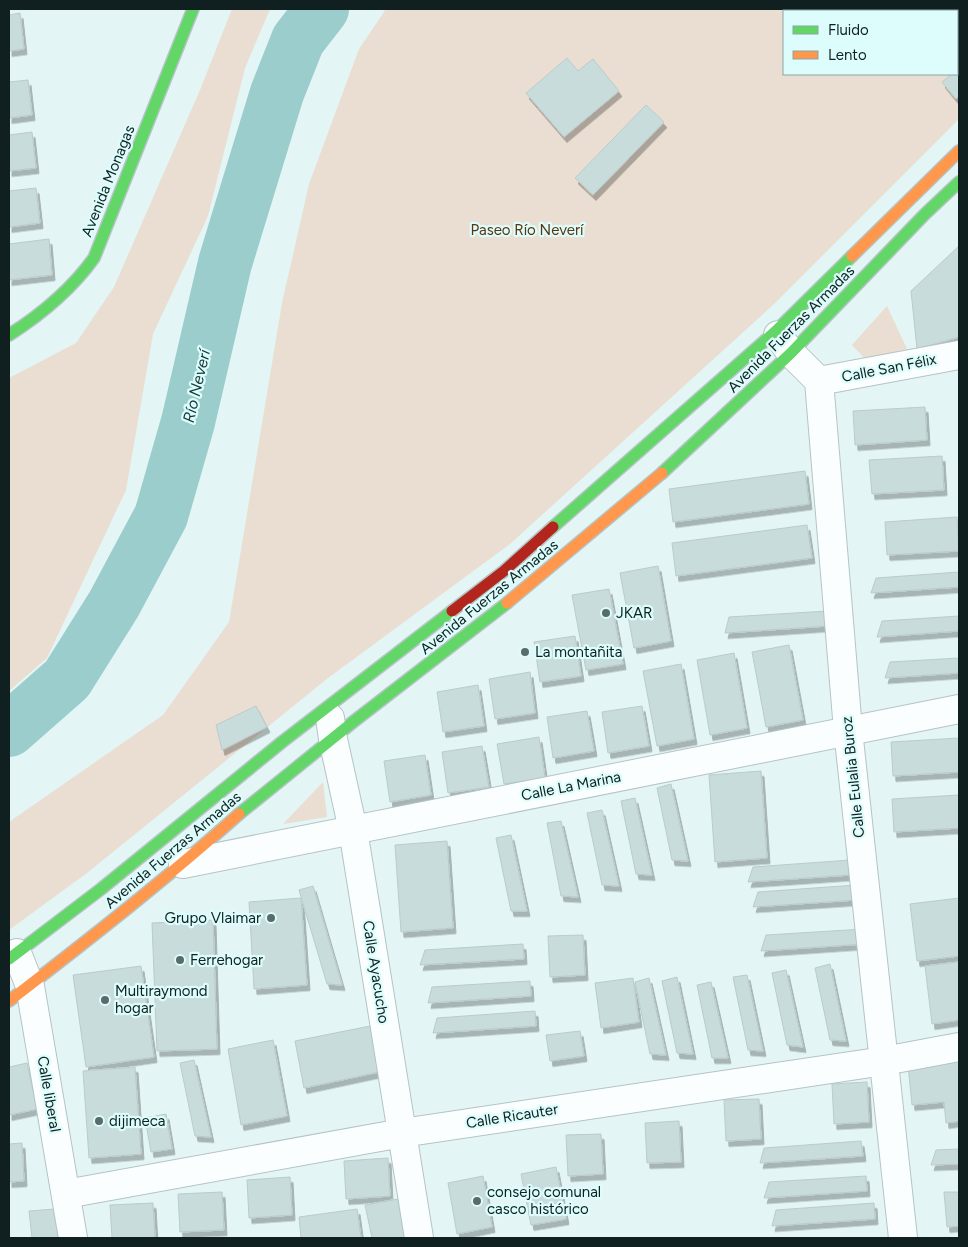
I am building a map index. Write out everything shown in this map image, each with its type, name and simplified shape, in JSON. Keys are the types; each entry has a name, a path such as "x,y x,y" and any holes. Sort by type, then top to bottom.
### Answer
{"street":[{"name":"Avenida Monagas","path":"9,335 64,295 82,277 94,258 193,9"},
{"name":"Avenida Fuerzas Armadas","path":"13,956 101,889 282,742 504,571 776,331 959,151"},
{"name":"Avenida Fuerzas Armadas","path":"20,993 183,864 252,803 483,624 650,484 791,353 925,214 959,182"},
{"path":"776,331 791,353 819,381"},
{"name":"Calle San Félix","path":"819,381 959,355"},
{"name":"Calle Eulalia Buroz","path":"819,381 848,730 903,1238"},
{"name":"Calle Ayacucho","path":"328,706 333,739 353,830 419,1238"},
{"name":"Calle La Marina","path":"183,864 959,709"},
{"name":"Calle liberal","path":"13,956 66,1194 73,1238"},
{"name":"Calle Ricauter","path":"66,1194 402,1133 884,1061 959,1047"}],"green space":[{"path":"232,9 270,9 245,68 208,216 153,334 126,490 47,658 9,691 9,378 76,343 114,287 200,90"},
{"name":"Paseo Río Neverí","path":"386,9 959,9 959,119 772,306 510,544 328,678 87,873 9,930 9,822 163,715 229,622 282,303 309,184 359,49"},
{"path":"887,306 907,349 867,361 852,345"},
{"path":"323,782 327,817 283,824"}],"building":[{"path":"20,13 24,49 9,51 9,15"},
{"path":"567,58 578,71 593,59 619,91 564,137 526,93"},
{"path":"959,72 959,96 956,99 942,82 951,75 958,75"},
{"path":"28,80 32,115 9,118 9,82"},
{"path":"646,105 664,122 593,195 575,178"},
{"path":"32,132 36,168 9,171 9,135"},
{"path":"36,188 40,223 9,227 9,191"},
{"path":"49,239 52,275 9,280 9,244"},
{"path":"959,246 959,337 917,349 911,291"},
{"path":"925,407 927,440 855,445 853,411"},
{"path":"942,456 944,490 872,494 869,460"},
{"path":"805,471 809,504 673,522 669,489"},
{"path":"957,517 959,551 887,555 885,522"},
{"path":"807,525 812,558 676,576 672,543"},
{"path":"658,566 671,641 634,648 620,573"},
{"path":"959,572 959,587 871,593 876,578"},
{"path":"609,589 623,664 586,670 572,595"},
{"path":"827,611 828,626 725,633 729,617"},
{"path":"959,616 959,631 877,637 882,621"},
{"path":"575,636 581,676 540,682 534,642"},
{"path":"789,645 803,720 766,727 752,652"},
{"path":"734,653 747,728 710,735 697,660"},
{"path":"959,658 959,673 885,678 890,662"},
{"path":"681,664 694,739 657,746 643,671"},
{"path":"530,672 535,713 495,719 489,679"},
{"path":"478,685 484,726 443,732 437,692"},
{"path":"256,706 267,727 222,750 216,725"},
{"path":"642,706 649,746 608,753 602,712"},
{"path":"587,711 594,751 553,758 547,717"},
{"path":"539,737 545,778 504,784 497,744"},
{"path":"959,738 959,772 893,776 891,742"},
{"path":"482,746 489,787 448,793 442,752"},
{"path":"425,755 431,795 390,802 384,761"},
{"path":"761,771 767,858 715,862 709,775"},
{"path":"671,784 688,861 672,860 657,788"},
{"path":"959,795 959,828 894,832 892,799"},
{"path":"635,798 652,875 636,874 621,801"},
{"path":"602,810 619,886 602,885 587,813"},
{"path":"561,821 578,897 561,896 547,823"},
{"path":"511,835 527,911 511,911 496,838"},
{"path":"447,841 453,928 401,932 395,845"},
{"path":"850,860 851,875 748,882 753,867"},
{"path":"856,885 856,900 753,907 758,892"},
{"path":"313,886 342,985 327,984 299,890"},
{"path":"301,898 307,985 254,989 249,902"},
{"path":"959,898 959,956 917,961 910,904"},
{"path":"213,920 217,1049 157,1051 152,923"},
{"path":"864,929 864,944 761,951 766,935"},
{"path":"583,935 585,975 550,977 548,936"},
{"path":"523,944 524,959 420,965 425,950"},
{"path":"959,962 959,1020 932,1024 925,966"},
{"path":"830,964 846,1041 830,1040 815,968"},
{"path":"141,966 154,1057 86,1067 73,975"},
{"path":"786,970 803,1047 787,1045 772,973"},
{"path":"747,975 763,1051 748,1050 733,977"},
{"path":"677,977 693,1054 677,1053 662,981"},
{"path":"633,978 639,1022 601,1028 595,983"},
{"path":"649,978 666,1055 650,1054 635,982"},
{"path":"530,981 531,996 428,1003 432,987"},
{"path":"711,982 728,1058 712,1058 697,985"},
{"path":"535,1011 536,1026 433,1033 437,1018"},
{"path":"370,1026 379,1072 304,1088 295,1041"},
{"path":"580,1031 584,1056 550,1061 546,1035"},
{"path":"273,1040 287,1116 241,1125 228,1049"},
{"path":"194,1060 211,1137 195,1136 180,1063"},
{"path":"959,1060 959,1121 946,1123 944,1102 912,1105 908,1065"},
{"path":"27,1063 37,1109 9,1115 9,1067"},
{"path":"135,1067 141,1154 89,1158 83,1071"},
{"path":"867,1082 869,1122 834,1124 832,1084"},
{"path":"759,1099 761,1139 726,1141 724,1100"},
{"path":"166,1114 172,1149 151,1152 145,1118"},
{"path":"679,1121 681,1162 647,1163 645,1123"},
{"path":"601,1134 603,1174 568,1176 566,1135"},
{"path":"861,1141 863,1156 760,1163 764,1148"},
{"path":"22,1143 24,1181 9,1182 9,1144"},
{"path":"959,1149 959,1164 931,1165 936,1150"},
{"path":"388,1158 390,1196 346,1199 344,1161"},
{"path":"556,1167 566,1219 531,1225 521,1174"},
{"path":"483,1176 492,1227 457,1234 448,1183"},
{"path":"866,1176 867,1191 764,1198 769,1182"},
{"path":"290,1177 292,1215 249,1218 247,1180"},
{"path":"222,1192 224,1230 180,1232 178,1194"},
{"path":"944,1192 959,1192 959,1226 947,1227"},
{"path":"398,1199 406,1238 372,1238 365,1205"},
{"path":"153,1203 155,1238 112,1238 110,1205"},
{"path":"874,1203 875,1219 772,1226 776,1210"},
{"path":"67,1208 70,1238 32,1238 29,1211"},
{"path":"357,1209 361,1238 301,1238 299,1217"}],"waterway":[{"name":"Río Neverí","path":"9,730 67,679 114,604 161,516 188,422 225,263 277,93 298,40 322,9"}],"traffic: fast":[{"path":"9,335 55,301 76,281 94,258 193,9"},
{"path":"662,473 791,353 925,214 959,182"},
{"path":"553,527 776,331 852,256"},
{"path":"239,814 353,722 507,603"},
{"path":"9,959 101,889 282,742 452,611"}],"traffic: slow":[{"path":"852,256 959,151"},
{"path":"507,603 662,473"},
{"path":"9,1001 126,910 239,814"}],"traffic: jam":[{"path":"452,611 504,571 553,527"}],"place":[{"name":"JKAR","path":"606,613"},
{"name":"La montañita","path":"525,652"},
{"name":"Grupo Vlaimar","path":"271,918"},
{"name":"Ferrehogar","path":"180,960"},
{"name":"Multiraymond hogar","path":"105,1000"},
{"name":"dijimeca","path":"99,1121"},
{"name":"consejo comunal casco histórico","path":"477,1201"}]}
